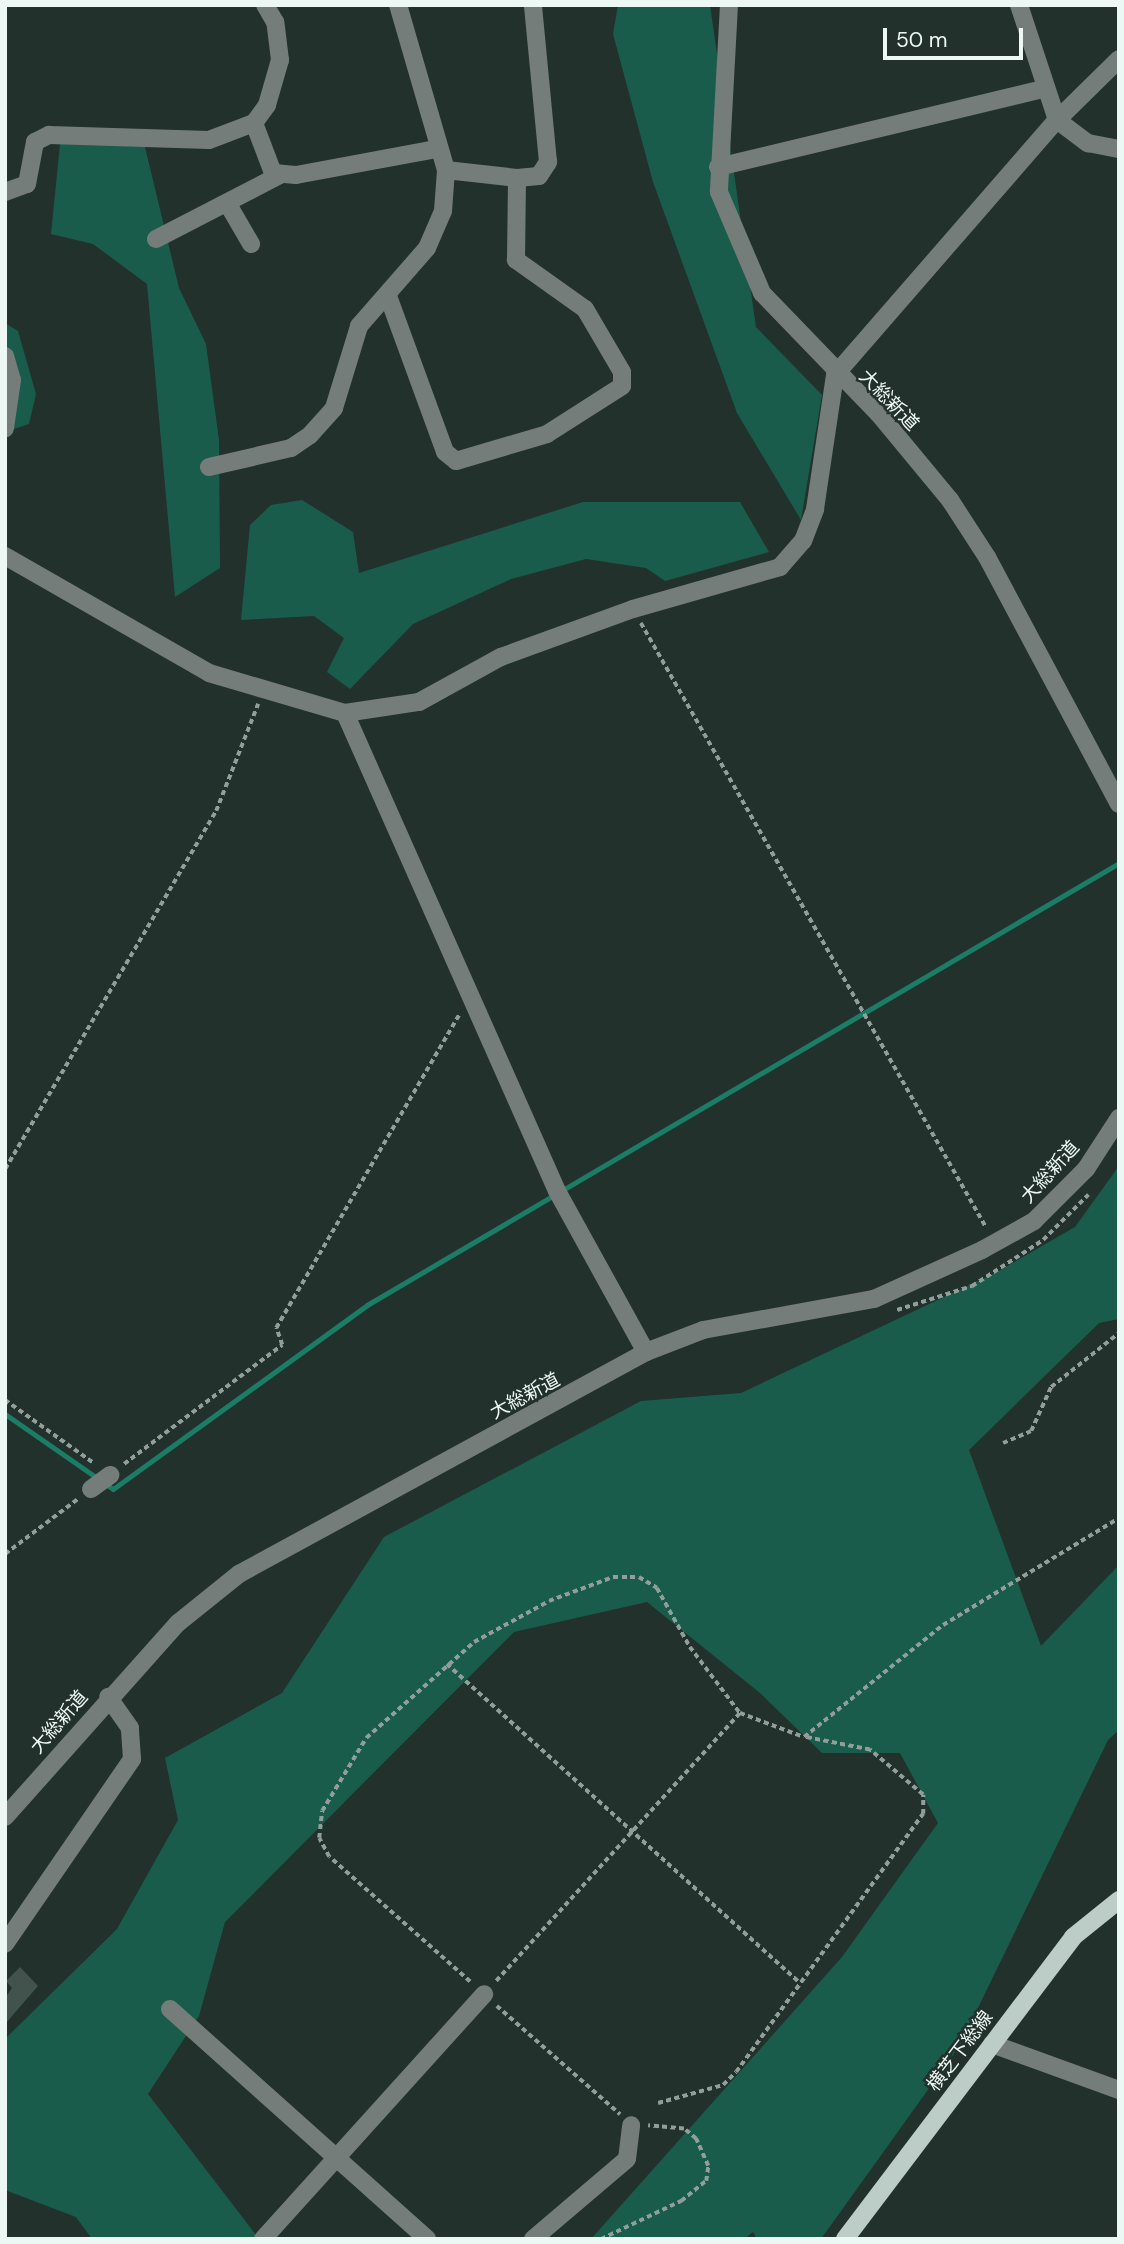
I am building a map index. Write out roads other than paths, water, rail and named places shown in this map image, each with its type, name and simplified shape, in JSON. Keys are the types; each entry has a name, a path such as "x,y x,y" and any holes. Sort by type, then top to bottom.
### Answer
{"main road":[{"name":"横芝下総線","path":"845,2239 1073,1937 1119,1900"}],"street":[{"path":"5,192 27,184 35,142 49,135 209,140 254,123 267,105 280,60 275,22 265,5"},
{"path":"209,467 291,448 310,435 334,408 359,326 388,296 427,248 443,211 446,170 436,149 398,5"},
{"path":"446,170 517,178 539,176 548,162 533,5"},
{"name":"大総新道","path":"729,5 718,167 734,235 762,293 835,375 878,413 965,523 1119,804"},
{"path":"1019,5 1042,89 1057,120 1088,143 1119,149"},
{"path":"5,556 209,673 345,713 419,702 501,657 633,608 779,567 803,541 827,449 835,375 1057,120 1119,59"},
{"path":"718,167 1042,89"},
{"path":"254,123 273,173 282,174 436,149"},
{"path":"156,239 229,206 282,174"},
{"path":"388,296 445,452 456,461 547,434 622,386 622,372 585,309 516,260 517,178"},
{"path":"229,206 251,244"},
{"path":"5,356 12,380 5,428"},
{"path":"345,713 557,1191 646,1352"},
{"name":"大総新道","path":"5,1817 108,1697 178,1623 239,1574 646,1352 703,1330 874,1299 995,1242 1034,1221 1086,1169 1119,1118"},
{"path":"91,1489 109,1475"},
{"path":"5,1944 132,1759 130,1728 108,1697"},
{"path":"263,2239 484,1994"},
{"path":"170,2010 426,2239"},
{"path":"992,2044 1119,2090"},
{"path":"533,2239 627,2159 631,2124"}],"waterway":[{"path":"5,1414 113,1489 367,1305 1119,863"}]}
